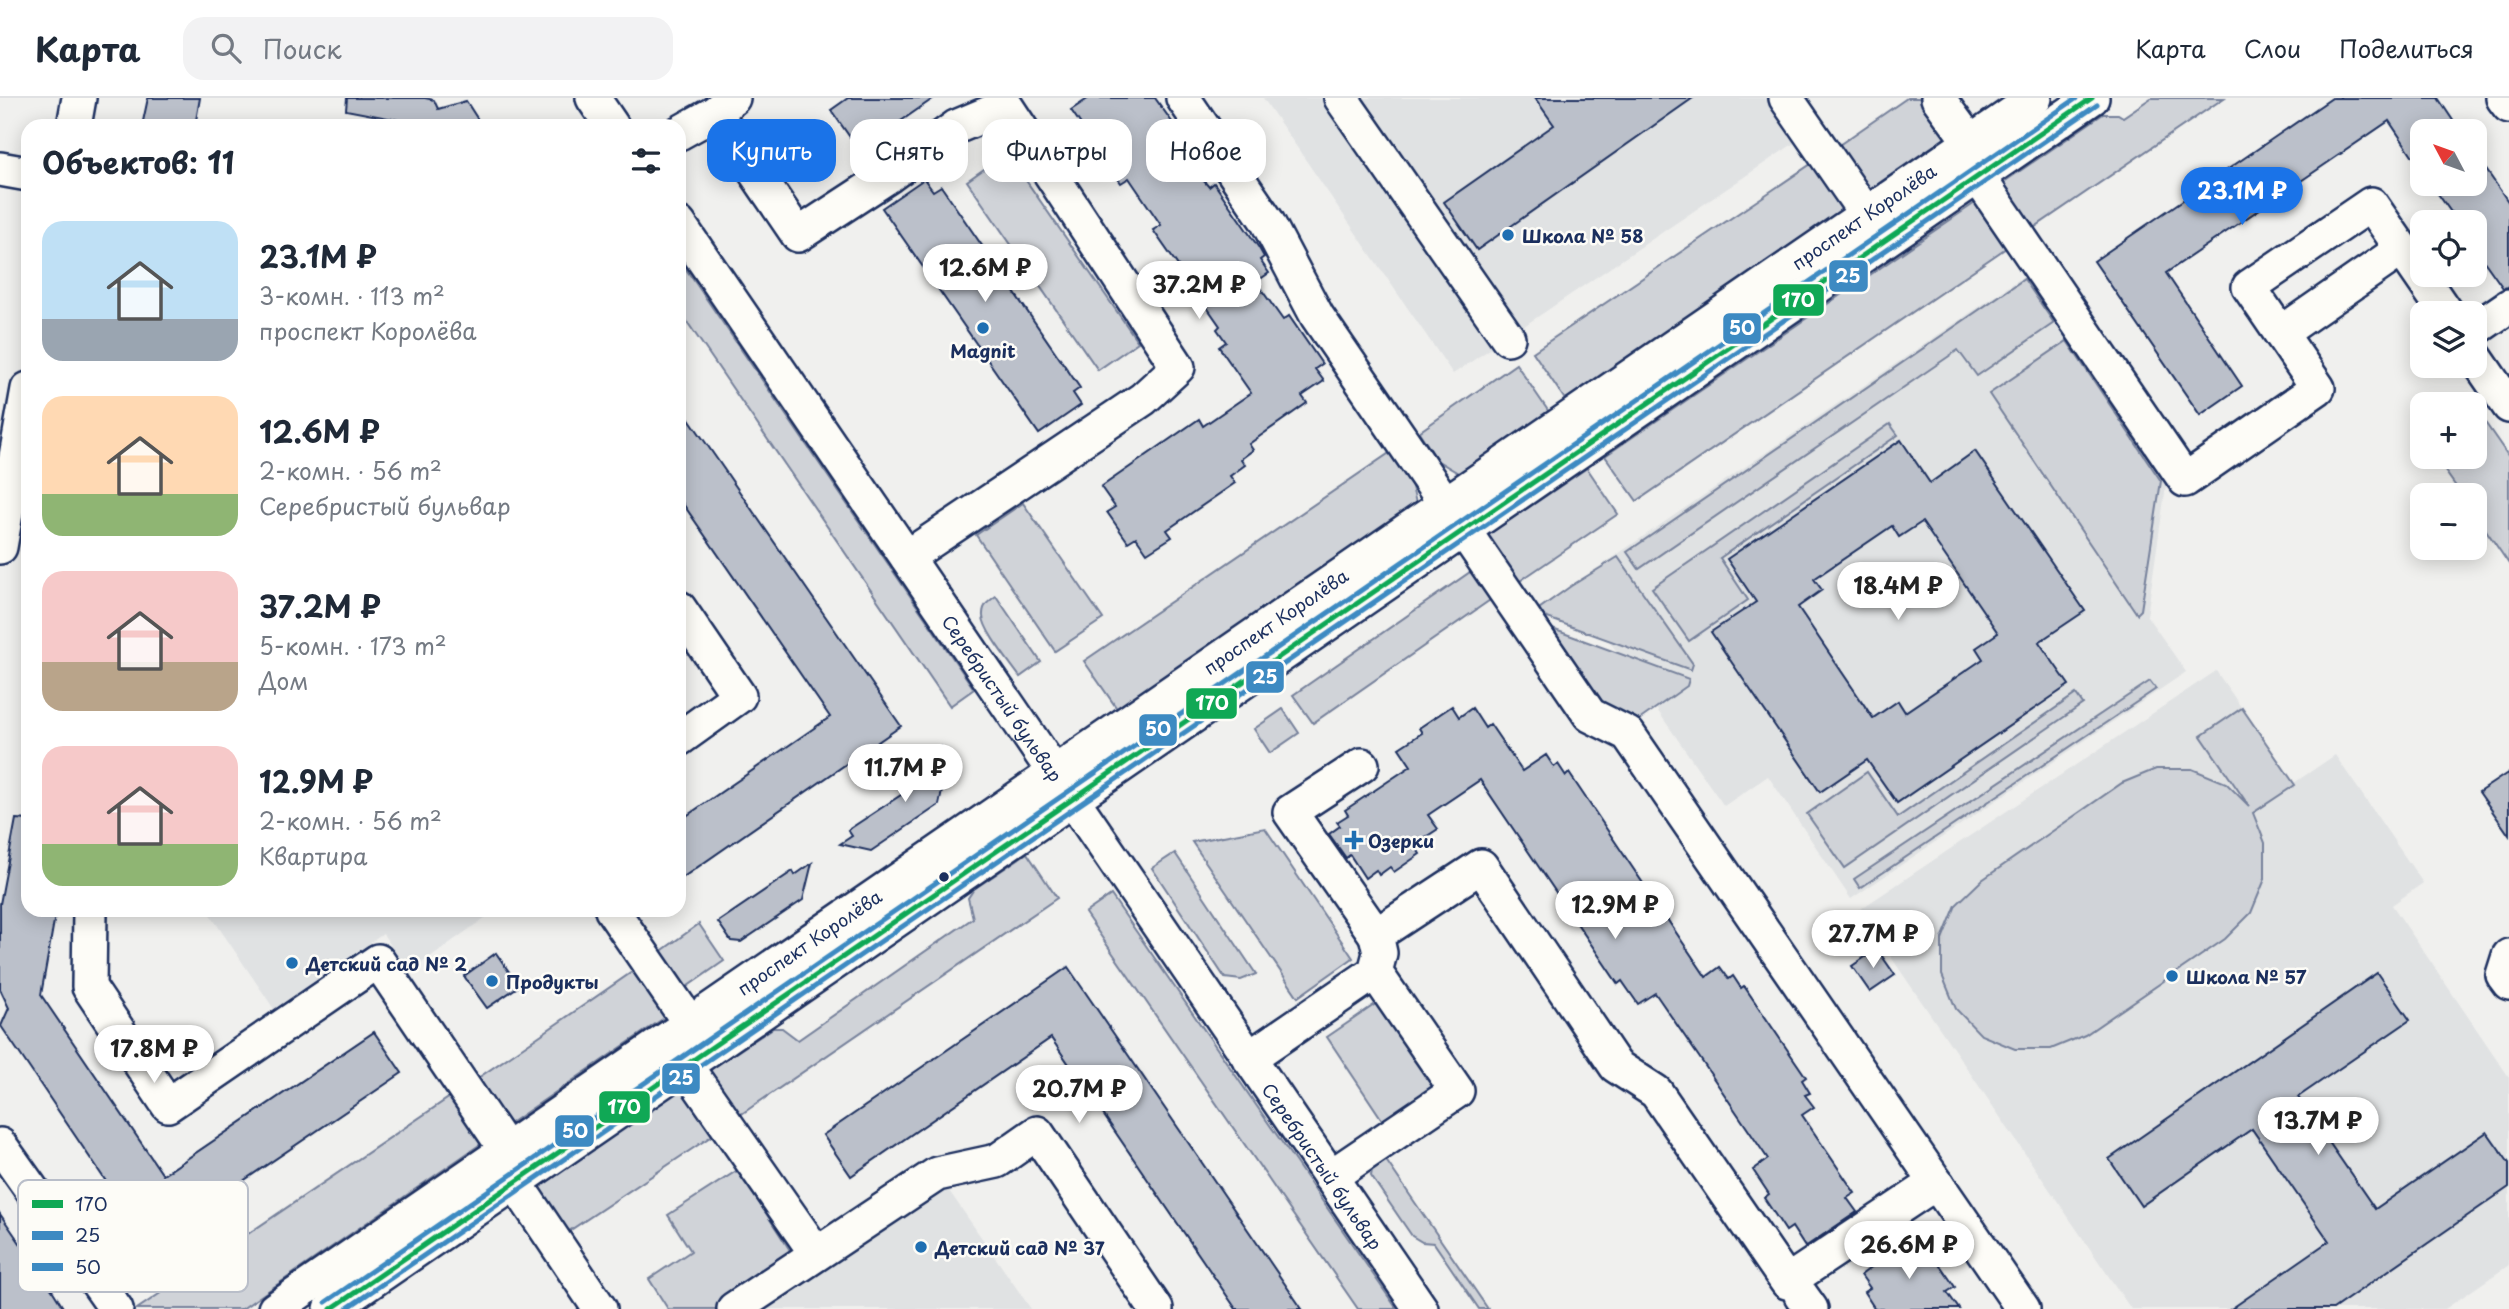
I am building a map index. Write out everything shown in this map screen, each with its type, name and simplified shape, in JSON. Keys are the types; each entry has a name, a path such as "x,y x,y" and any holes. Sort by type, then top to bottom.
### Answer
{"street":[{"path":"75,119 79,98"},
{"path":"593,98 607,119"},
{"path":"1183,98 1267,221 1317,316 1590,715 1628,734 2023,1309"},
{"path":"1341,98 1508,338"},
{"path":"1786,98 1875,228"},
{"path":"1938,98 1974,160 2185,480 2318,388 2249,286 2371,204 2438,301"},
{"name":"проспект Королёва","path":"1974,160 2035,98"},
{"name":"проспект Королёва","path":"275,1309 511,1166 1974,160 2092,98"},
{"path":"2503,98 2509,106"},
{"path":"686,129 724,106 799,235 890,175 956,127 1006,106 1178,367 1143,399 908,557"},
{"path":"0,169 21,173"},
{"name":"Серебристый бульвар","path":"686,234 1421,1309"},
{"path":"2281,333 2402,249"},
{"path":"2487,321 2509,306"},
{"path":"2487,374 2509,406"},
{"path":"0,547 21,428"},
{"path":"686,618 739,696 686,734"},
{"path":"1250,1058 1375,972 1380,953 1376,935 1290,812 1362,765"},
{"path":"1376,935 1481,866 1616,1066 1656,1092 1787,1282 1922,1192 1938,1185"},
{"path":"90,917 89,986 168,1105 378,961 600,1309"},
{"path":"616,917 688,1044 816,1253"},
{"path":"2509,956 2503,975 2509,983"},
{"path":"1330,1177 1457,1091 1375,972"},
{"path":"734,1309 937,1174 997,1161 1037,1133 1156,1309"},
{"path":"0,1145 25,1180"},
{"name":"проспект Королёва","path":"331,1309 511,1166"},
{"path":"104,1292 116,1309"}],"shaded area":[{"name":"Школа № 58","path":"1263,98 1806,98 1824,123 1453,374"},
{"path":"1907,98 1919,98 1946,137 1869,190 1839,145"},
{"path":"2151,98 2224,98 2032,229 2001,184 2103,114 2118,114 2123,117"},
{"path":"1817,160 1848,205 1566,401 1533,352"},
{"path":"982,170 982,182 1027,182 1138,342 1098,370 968,180"},
{"path":"1975,203 2006,248 1637,501 1605,456"},
{"path":"686,269 974,689 950,706 686,320"},
{"path":"2027,274 2167,479 2147,616 2186,672 1851,899 1768,776 1724,806 1571,586"},
{"path":"2024,279 2054,323 1977,376 1958,350 1639,569 1627,552"},
{"path":"2067,341 2161,481 2141,610 2137,614 1989,394"},
{"path":"1516,364 1549,412 1460,474 1438,461 1419,432"},
{"path":"1890,424 1898,435 1720,558 1748,600 1689,641 1652,588"},
{"path":"2487,425 2509,457 2509,564 2487,532 2487,483 2453,483 2444,469 2487,469"},
{"path":"1391,452 1410,479 1416,503 1118,710 1084,661"},
{"path":"1587,468 1618,514 1514,585 1482,539"},
{"path":"1023,503 1103,619 1055,651 976,535"},
{"path":"1618,557 1693,664 1691,670 1539,615 1536,611"},
{"path":"1473,570 1493,598 1313,723 1293,695"},
{"path":"996,596 1041,662 1020,677 991,637 984,620 985,606"},
{"path":"1547,627 1689,679 1687,686 1639,720 1603,707"},
{"name":"Школа № 57","path":"2216,671 2294,783 2335,755 2423,883 2392,905 2509,1077 2509,1265 2445,1309 2131,1309 1859,910"},
{"path":"2150,681 2156,689 1860,888 1854,879"},
{"path":"2076,694 2083,704 1845,868 1807,814 1867,772 1898,817"},
{"path":"2242,708 2295,785 2253,813 2265,843 2265,879 2251,913 2225,939 2085,1035 2051,1049 2015,1049 1981,1035 1956,1009 1942,975 1942,939 1956,905 1982,880 2122,783 2156,769 2192,769 2226,783 2249,806 2201,736"},
{"path":"1283,709 1299,733 1270,753 1254,729"},
{"path":"1265,828 1353,958 1298,997 1192,842"},
{"path":"1027,853 1057,898 740,1115 710,1070 773,1028 782,1028 798,1040 973,918 968,898 974,889"},
{"path":"1175,853 1256,974 1241,980 1225,978 1152,868"},
{"path":"1111,895 1397,1309 1358,1309 1085,913"},
{"name":"Детский сад № 2","path":"212,917 486,917 409,972 383,934 274,1009"},
{"path":"699,924 724,961 685,988 660,952"},
{"path":"635,970 667,1016 509,1124 478,1078"},
{"path":"1380,1001 1437,1084 1383,1121 1327,1037"},
{"path":"685,1087 716,1133 566,1233 535,1188"},
{"path":"453,1095 485,1141 242,1309 137,1309 162,1292 248,1292 248,1234"},
{"path":"1381,1153 1488,1309 1479,1309 1434,1243 1422,1242 1412,1236 1371,1176 1373,1163"},
{"path":"738,1170 795,1258 716,1309 668,1309 649,1279 691,1251 668,1215"},
{"name":"Детский сад № 37","path":"945,1185 1031,1309 762,1309"}],"building":[{"path":"148,98 200,98 196,119 144,119"},
{"path":"347,98 425,98 434,100 438,109 466,101 478,119 393,119 346,110"},
{"path":"848,98 934,98 904,119 850,119 850,137 831,110"},
{"path":"1089,98 1155,98 1170,119 1146,119 1146,182 1205,182 1209,187 1214,183 1264,257 1260,260 1269,273 1256,282 1283,320 1289,316 1322,364 1315,369 1324,381 1302,396 1307,403 1249,444 1253,450 1241,459 1245,465 1230,476 1235,483 1167,530 1172,537 1147,553 1136,537 1128,542 1107,512 1115,507 1101,487 1199,419 1203,426 1251,393 1219,347 1226,342 1217,329 1220,326 1153,230 1161,225 1132,182 1132,119 1077,119 1071,110"},
{"path":"1535,98 1693,98 1477,250 1444,202 1554,125"},
{"path":"2332,98 2438,98 2452,119 2410,119 2410,152 2389,121 2166,273 2242,386 2200,415 2094,261"},
{"path":"2487,171 2509,203 2509,287 2503,288 2487,265 2487,210 2449,210 2440,196 2487,196"},
{"path":"920,182 926,182 933,191 941,186 1080,388 1073,393 1081,405 1039,434 882,208"},
{"path":"686,414 901,726 686,875 686,816 830,717 686,508"},
{"path":"1901,440 1930,483 1975,451 2085,611 2039,642 2069,685 1897,803 1867,760 1820,792 1711,632 1756,602 1727,559","holes":["1922,522 1998,633 1976,648 1983,659 1905,712 1898,701 1873,718 1798,607 1822,590 1814,579 1892,526 1899,537"]},
{"path":"1452,706 1459,717 1472,708 1485,728 1490,724 1522,771 1546,755 1554,767 1558,764 1566,776 1569,773 1706,977 1720,967 1729,979 1733,976 1741,988 1744,986 1806,1077 1802,1080 1810,1093 1805,1095 1814,1107 1802,1115 1855,1193 1847,1198 1857,1212 1805,1247 1792,1227 1786,1231 1764,1198 1769,1194 1753,1170 1768,1159 1699,1057 1655,993 1638,1004 1622,981 1618,984 1480,780 1428,815 1438,829 1426,837 1428,842 1417,849 1420,854 1394,872 1390,867 1379,875 1376,870 1365,878 1350,855 1346,858 1329,834 1340,826 1337,822 1348,815 1345,810 1411,766 1399,748 1422,733 1419,728"},
{"path":"941,747 958,772 944,782 939,805 871,851 840,844 852,836 848,830 922,781 912,767"},
{"path":"2509,772 2509,835 2479,792"},
{"path":"16,819 21,819 21,917 55,917 41,995 163,1175 374,1032 402,1073 245,1180 105,1180 1,1026 9,1008 0,989 0,904"},
{"path":"812,863 803,900 741,942 731,941 718,922 793,871 795,875"},
{"path":"1877,949 1895,975 1870,992 1852,966"},
{"name":"Продукты","path":"496,953 519,986 487,1008 464,976"},
{"path":"1068,967 1302,1309 1236,1309 1051,1038 851,1176 823,1135"},
{"path":"2377,973 2410,1020 2298,1097 2375,1209 2487,1132 2509,1163 2509,1187 2333,1309 2231,1309 2329,1241 2252,1129 2141,1206 2109,1159"},
{"path":"0,1214 18,1240 18,1292 53,1292 64,1309 0,1309"},
{"path":"1911,1237 1915,1244 1919,1241 1928,1255 1931,1252 1955,1287 1947,1292 1959,1309 1875,1309 1864,1292 1870,1288 1861,1275"}],"transit line":[{"name":"50","path":"326,1302 2077,98"},
{"name":"170","path":"331,1309 2092,98"},
{"name":"25","path":"346,1309 2097,105"}],"place":[{"name":"Школа № 58","path":"1508,235"},
{"name":"Magnit","path":"983,328"},
{"name":"Озерки","path":"1354,840"},
{"name":"Детский сад № 2","path":"292,963"},
{"name":"Школа № 57","path":"2172,976"},
{"name":"Продукты","path":"492,981"},
{"name":"Детский сад № 37","path":"921,1247"}]}
